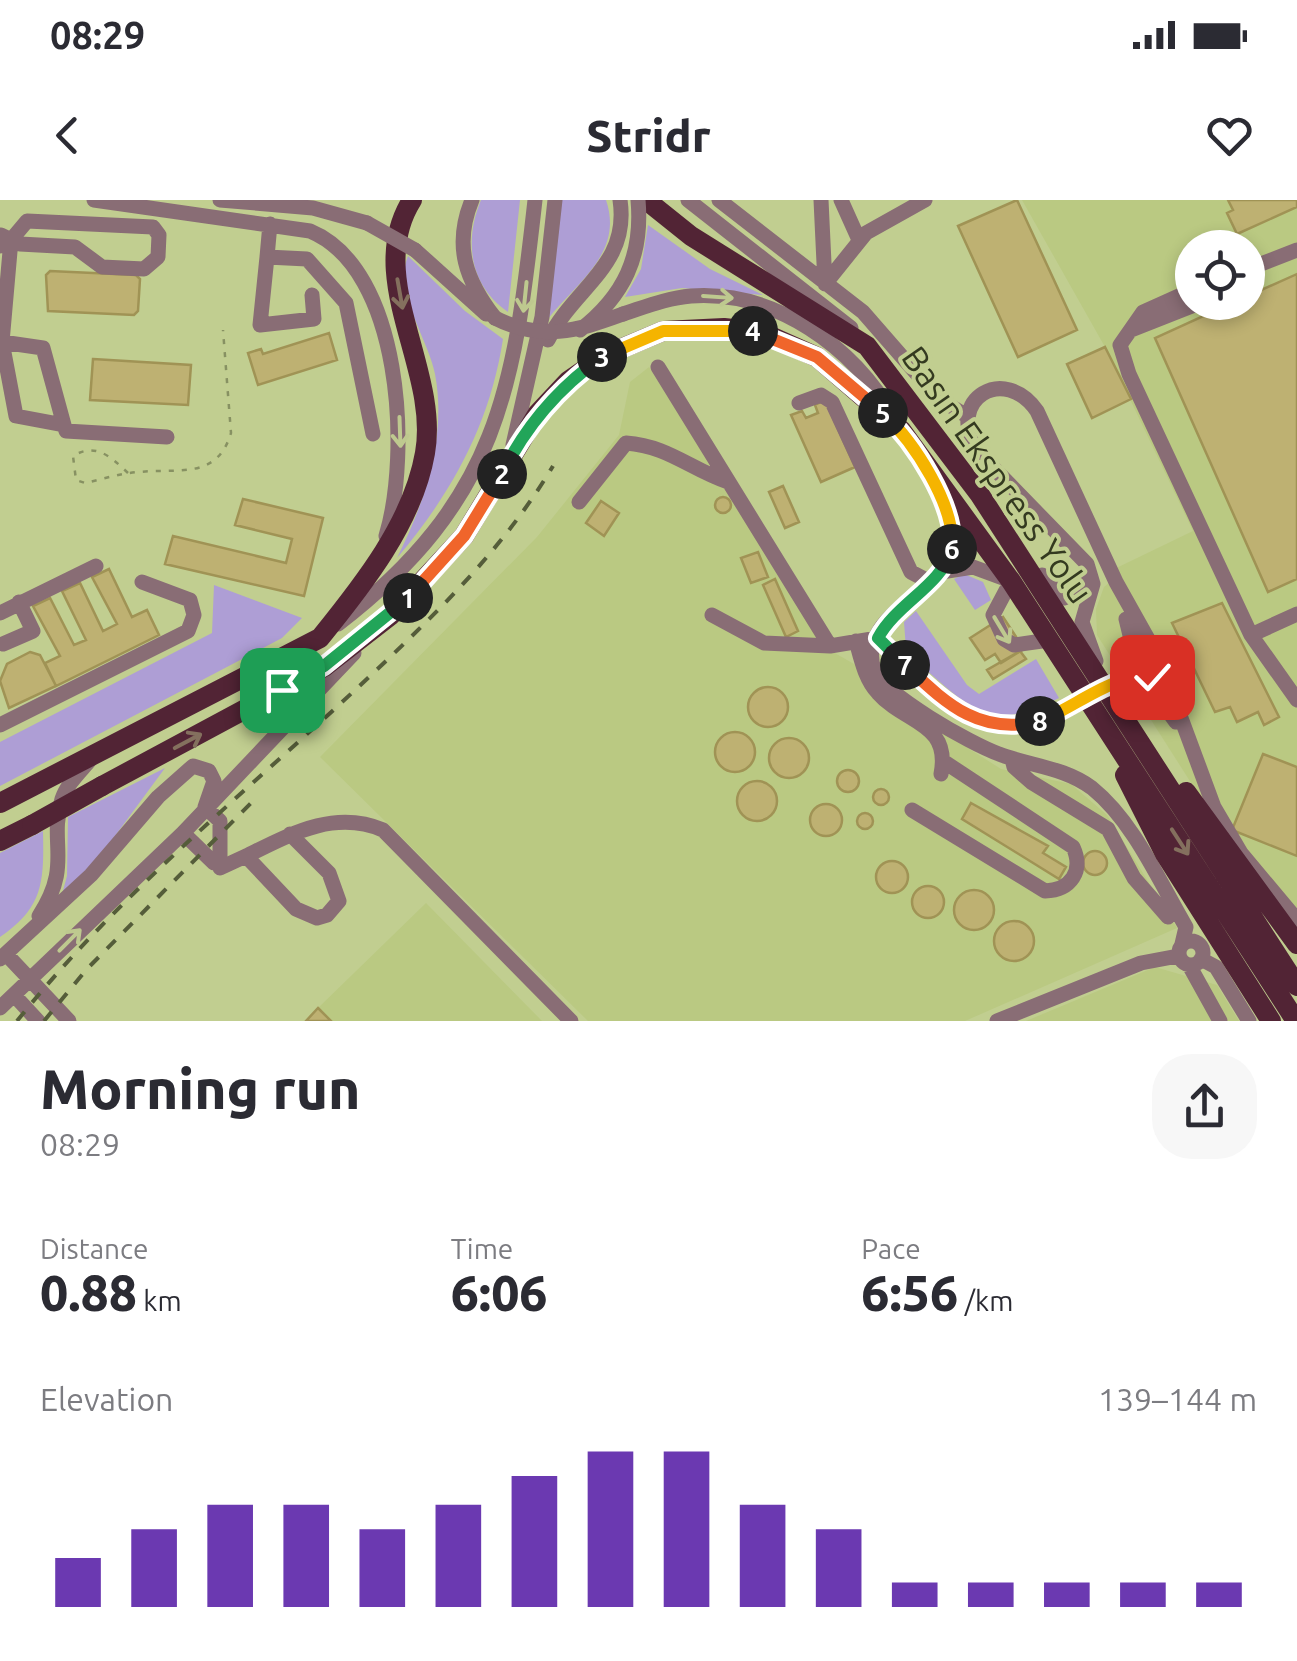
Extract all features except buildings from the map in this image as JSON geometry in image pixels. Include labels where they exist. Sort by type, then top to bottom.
[{"type":"main road","points":[[0,803],[90,760],[320,638],[381,553],[410,500],[425,454],[428,412],[422,372],[400,301],[395,258],[402,220],[412,200]]},
{"type":"main road","points":[[646,200],[691,236],[867,346]]},
{"type":"main road","name":"Basın Ekspress Yolu","points":[[0,841],[324,666],[392,615],[464,536],[487,504],[509,459],[538,414],[568,381],[606,354],[645,337],[682,329],[761,332],[803,351],[859,390],[902,430],[1011,581],[1296,1021]]},
{"type":"main road","name":"Basın Ekspress Yolu","points":[[867,346],[959,467],[1297,986]]},
{"type":"main road","points":[[1108,731],[1152,832],[1271,1021]]},
{"type":"main road","points":[[1148,757],[1180,785],[1297,944]]},
{"type":"street","points":[[94,200],[270,224],[330,239],[362,277],[392,370],[401,428],[397,498],[381,553]]},
{"type":"street","points":[[220,200],[313,208],[367,222],[416,250],[467,301],[495,318],[544,335],[580,330],[623,314],[694,296],[742,299],[785,314],[851,360],[875,387],[902,430]]},
{"type":"street","points":[[320,638],[374,596],[428,539],[462,492],[486,446],[506,395],[518,343],[535,200]]},
{"type":"street","points":[[509,459],[531,375],[555,200]]},
{"type":"street","points":[[531,375],[558,320],[615,251],[624,224],[620,200]]},
{"type":"street","points":[[580,330],[602,313],[624,284],[636,248],[638,200]]},
{"type":"street","name":"Basın Ekspress Yolu","points":[[688,200],[802,286],[867,346]]},
{"type":"street","points":[[720,200],[863,312],[938,398],[965,416]]},
{"type":"street","points":[[821,200],[826,284]]},
{"type":"street","points":[[841,200],[859,240]]},
{"type":"street","points":[[826,284],[859,240],[924,200]]},
{"type":"street","points":[[469,208],[462,253],[465,270],[495,318]]},
{"type":"street","points":[[4,240],[76,246],[102,267],[144,268],[158,257],[159,235],[153,227],[26,221],[4,240],[2,342],[16,416],[64,425]]},
{"type":"street","points":[[270,224],[260,325],[314,319],[312,295]]},
{"type":"street","points":[[1265,262],[1295,251]]},
{"type":"street","points":[[1265,270],[1295,251]]},
{"type":"street","points":[[267,257],[307,259],[346,303],[373,434]]},
{"type":"street","points":[[1175,298],[1144,312],[1120,346],[1129,374],[1251,635],[1297,700]]},
{"type":"street","points":[[1131,330],[1175,313]]},
{"type":"street","points":[[2,342],[43,348],[66,431],[168,437]]},
{"type":"street","points":[[658,367],[830,646]]},
{"type":"street","points":[[1117,707],[1083,634],[1084,610],[1093,584],[1087,564],[977,451],[966,433],[965,416],[976,400],[992,389],[1012,389],[1027,396],[1116,582],[1160,660],[1182,729],[1232,840],[1297,920]]},
{"type":"street","points":[[798,402],[821,395],[832,402],[911,572],[936,577]]},
{"type":"street","points":[[579,502],[626,443],[668,450],[698,472],[728,482]]},
{"type":"street","points":[[928,470],[953,536],[936,577]]},
{"type":"street","points":[[1002,532],[1064,598],[1073,598],[1086,585],[1087,564]]},
{"type":"street","points":[[0,613],[96,566]]},
{"type":"street","points":[[1049,640],[1014,645],[1004,638],[993,615],[1011,581],[973,566],[936,577],[893,614],[878,638],[873,661],[881,680],[972,741],[1012,759],[1069,775],[1092,788],[1124,822],[1186,926],[1188,956],[1220,1021]]},
{"type":"street","points":[[2,720],[184,635],[193,621],[190,600],[142,582]]},
{"type":"street","points":[[1116,582],[1139,670],[1182,729]]},
{"type":"street","points":[[1,643],[33,631],[19,602]]},
{"type":"street","points":[[1251,635],[1297,614]]},
{"type":"street","points":[[6,1021],[0,1011],[14,995],[183,832],[392,615]]},
{"type":"street","points":[[712,616],[764,643],[830,646],[878,638],[968,718],[1014,726],[1062,713],[1139,670],[1146,654],[1160,660]]},
{"type":"street","points":[[856,641],[874,688],[938,737],[943,746],[942,767],[1073,847],[1078,863],[1072,880],[1057,890],[1045,891],[912,810]]},
{"type":"street","points":[[1012,759],[1016,769],[1031,782],[1108,829],[1128,866],[1168,917]]},
{"type":"street","points":[[22,942],[54,893],[60,866],[61,802],[90,760]]},
{"type":"street","points":[[69,1021],[31,978],[3,956],[91,875],[158,797],[193,766],[208,771],[214,781],[205,807]]},
{"type":"street","points":[[205,807],[220,821],[217,866]]},
{"type":"street","points":[[217,866],[290,834],[331,822],[356,822],[383,830],[571,1021]]},
{"type":"street","points":[[183,832],[217,866]]},
{"type":"street","points":[[246,856],[296,909],[318,918],[327,915],[339,901],[335,884],[290,834]]},
{"type":"street","points":[[1128,866],[1144,856]]},
{"type":"street","points":[[997,1021],[1126,968],[1188,956],[1216,967],[1249,1021]]},
{"type":"street","points":[[14,995],[38,1021]]},
{"type":"shaded area","points":[[481,200],[520,200],[508,312],[485,289],[474,261],[473,231]]},
{"type":"shaded area","points":[[561,200],[606,200],[609,236],[594,266],[547,320]]},
{"type":"shaded area","points":[[1022,200],[1297,200],[1297,929],[1207,808],[1097,635],[1096,609],[1104,587],[1110,582],[1106,573],[1193,531],[1105,347]]},
{"type":"shaded area","points":[[648,225],[710,269],[763,295],[682,288],[625,297],[641,269]]},
{"type":"shaded area","points":[[408,256],[465,311],[503,339],[489,400],[466,456],[435,508],[397,558],[431,469],[438,421],[435,374],[405,285]]},
{"type":"shaded area","points":[[649,367],[826,648],[868,672],[886,696],[1001,769],[1071,784],[1107,815],[1177,928],[965,1021],[588,1021],[320,757],[537,537],[619,435],[630,382]]},
{"type":"shaded area","points":[[964,574],[983,582],[991,600],[975,610],[954,579]]},
{"type":"shaded area","points":[[214,585],[302,618],[282,638],[0,786],[0,742],[212,633]]},
{"type":"shaded area","points":[[916,611],[967,685],[979,694],[1036,659],[1059,698],[1010,715],[983,711],[969,704],[906,649],[904,622]]},
{"type":"shaded area","points":[[165,768],[98,859],[61,898],[67,876],[68,817]]},
{"type":"shaded area","points":[[43,831],[38,892],[25,915],[0,937],[0,853]]},
{"type":"shaded area","points":[[426,903],[542,1021],[331,1021],[318,1008]]},
{"type":"shaded area","points":[[1155,967],[1217,985],[1239,1021],[1026,1021]]},
{"type":"railway","points":[[17,1021],[142,885],[445,603],[491,552],[553,466]]},
{"type":"railway","points":[[44,1021],[86,970],[251,803]]},
{"type":"route","points":[[282,690],[324,666],[392,615],[436,570],[487,504],[509,459],[538,414],[568,381],[606,354],[645,337],[663,331],[724,328],[761,332],[817,357],[902,430],[928,470],[953,536],[949,559],[942,572],[893,614],[878,638],[954,710],[982,723],[1014,726],[1062,713],[1123,679],[1140,673],[1152,677]]}]
